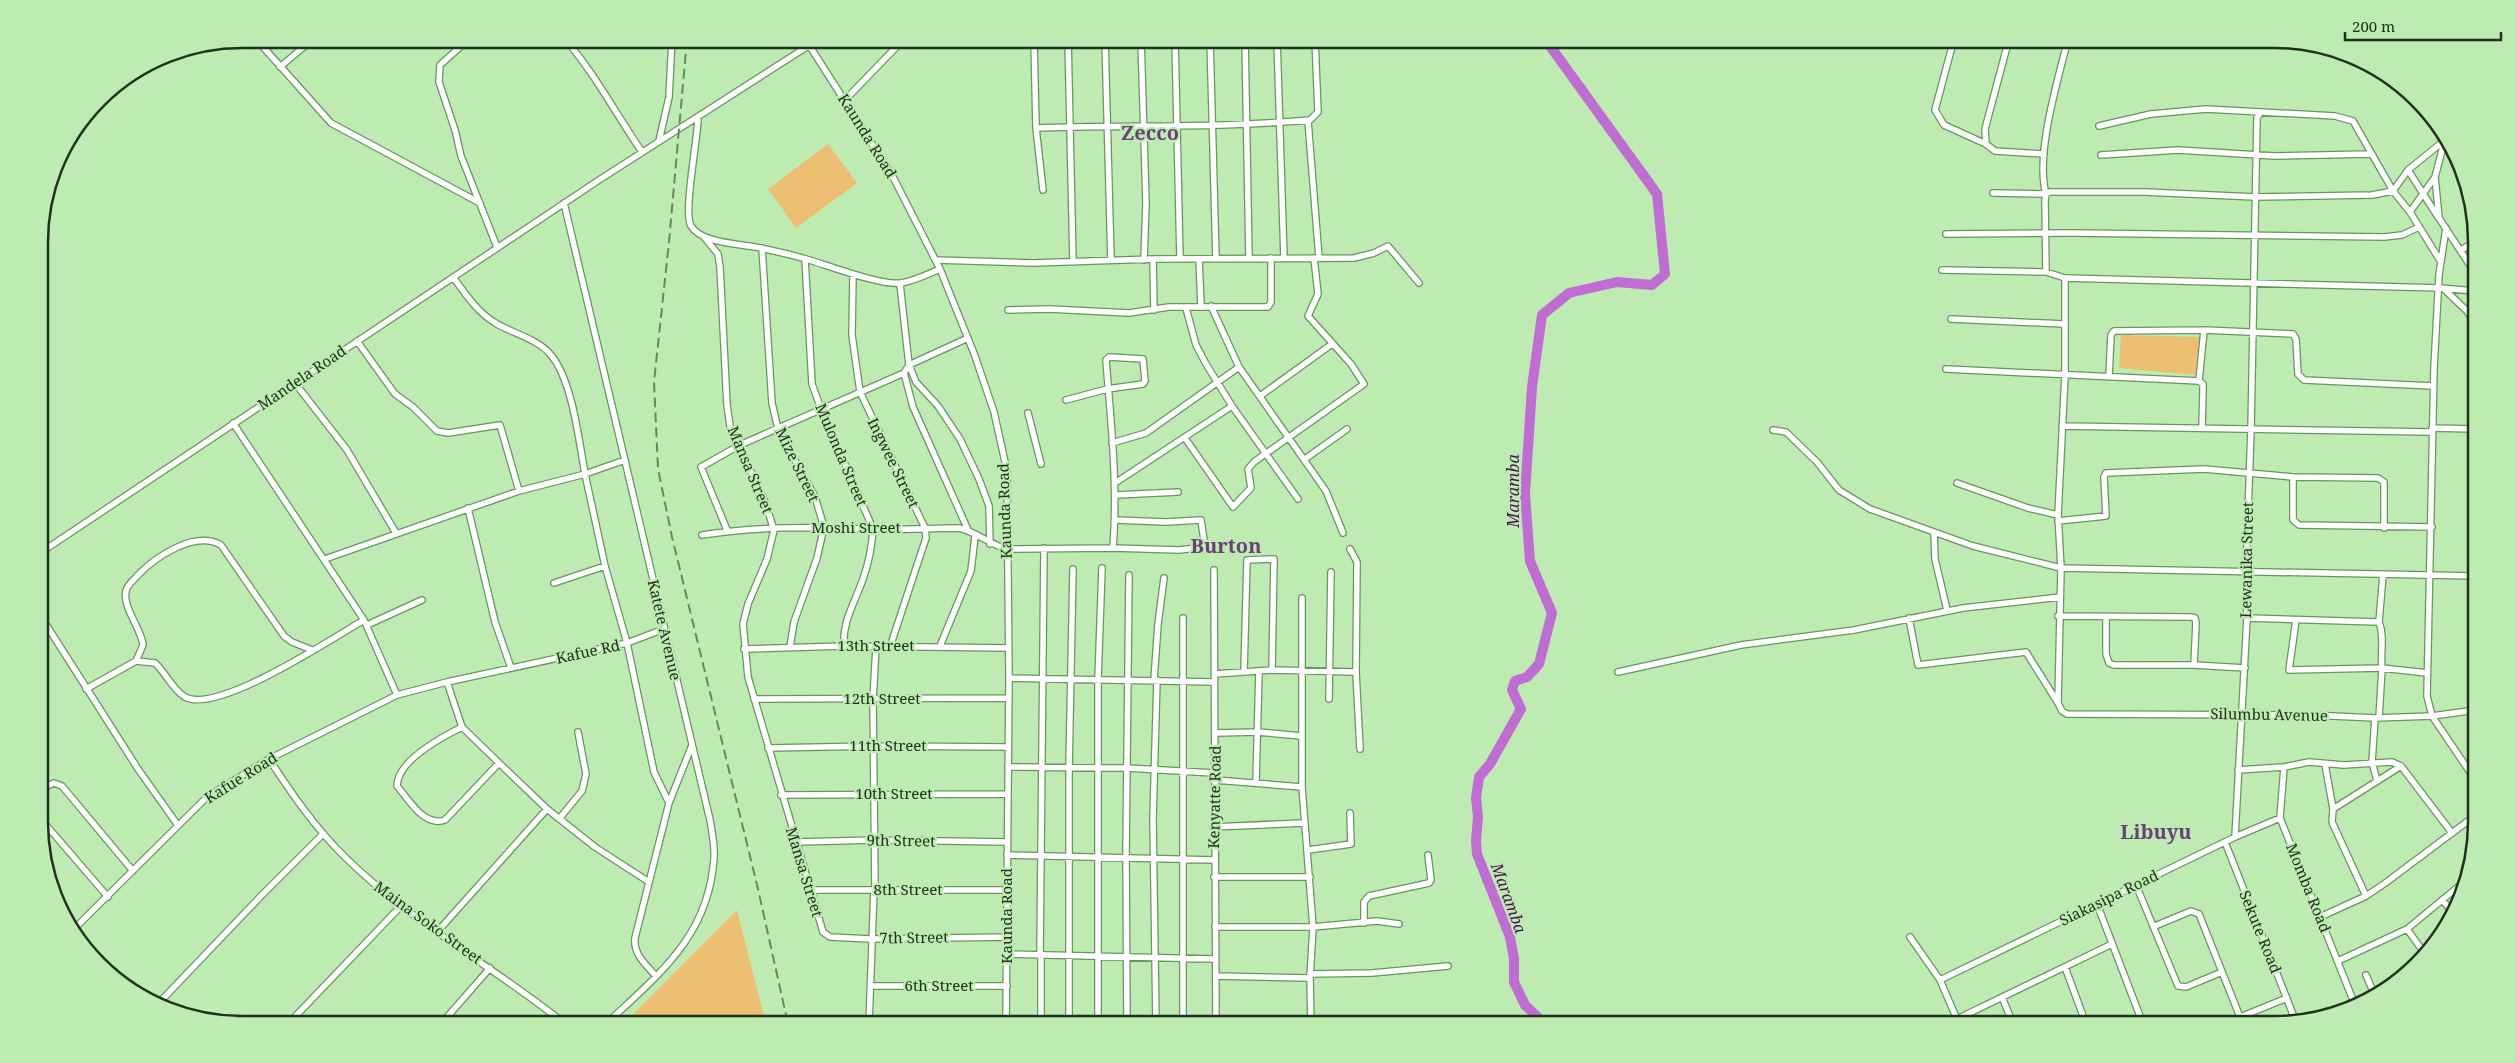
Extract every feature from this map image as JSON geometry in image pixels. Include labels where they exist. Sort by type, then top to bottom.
[{"type":"street","points":[[264,48],[330,123],[480,203]]},
{"type":"street","points":[[280,67],[302,48]]},
{"type":"street","points":[[459,48],[440,66],[439,82],[455,130],[461,156],[497,247]]},
{"type":"street","points":[[573,48],[596,78],[642,152]]},
{"type":"street","points":[[659,141],[668,97],[671,48]]},
{"type":"street","name":"Mandela Road","points":[[48,548],[497,247],[804,48]]},
{"type":"street","name":"Kaunda Road","points":[[811,48],[892,175],[936,260],[968,338],[994,412],[1007,471],[1006,549],[1009,698],[1006,1016]]},
{"type":"street","points":[[845,100],[895,48]]},
{"type":"street","points":[[1034,48],[1036,128],[1043,190]]},
{"type":"street","points":[[1068,48],[1073,262]]},
{"type":"street","points":[[1105,48],[1111,260]]},
{"type":"street","points":[[1142,48],[1146,203],[1144,260]]},
{"type":"street","points":[[1175,48],[1180,259]]},
{"type":"street","points":[[1210,48],[1216,259]]},
{"type":"street","points":[[1245,48],[1249,259]]},
{"type":"street","points":[[1277,48],[1284,258]]},
{"type":"street","points":[[1036,128],[1070,126],[1177,127],[1280,124],[1308,121],[1313,119],[1318,112],[1315,48]]},
{"type":"street","points":[[1952,48],[1935,110],[1944,125],[1986,144],[1995,151],[2044,154]]},
{"type":"street","points":[[1986,144],[1985,129],[2007,48]]},
{"type":"street","points":[[2046,272],[2046,194],[2042,180],[2044,154],[2046,136],[2066,48]]},
{"type":"street","points":[[2100,126],[2151,114],[2206,109],[2334,116],[2353,121],[2370,154],[2393,191],[2410,212],[2441,262]]},
{"type":"street","name":"Lewanika Street","points":[[2234,837],[2247,618],[2246,570],[2251,429],[2257,118],[2260,113]]},
{"type":"street","name":"Mansa Street","points":[[698,117],[688,211],[690,224],[695,233],[704,237],[713,245],[718,254],[728,418],[765,502],[774,530],[767,559],[748,604],[743,624],[748,677],[781,795],[823,932]]},
{"type":"street","points":[[1185,438],[1233,507],[1251,488],[1248,471],[1250,466],[1266,452],[1364,384],[1351,364],[1308,316],[1318,294],[1308,121]]},
{"type":"street","points":[[1993,193],[2046,194],[2129,191],[2255,197],[2372,195],[2393,191],[2408,170],[2441,142]]},
{"type":"street","points":[[2439,218],[2435,177],[2443,146]]},
{"type":"street","points":[[2101,155],[2178,150],[2257,155],[2370,154]]},
{"type":"street","points":[[2408,170],[2468,261]]},
{"type":"street","points":[[2410,212],[2435,177]]},
{"type":"street","name":"Katete Avenue","points":[[564,203],[710,820],[714,856],[710,892],[694,932],[678,954],[614,1016]]},
{"type":"street","points":[[1946,234],[2394,237],[2419,227]]},
{"type":"street","points":[[2446,228],[2441,262],[2442,289],[2433,386],[2432,527],[2428,576],[2427,696],[2432,716],[2468,769]]},
{"type":"street","points":[[704,237],[805,258],[853,274],[900,284],[940,269]]},
{"type":"street","points":[[936,260],[1033,264],[1153,259],[1317,258],[1365,256],[1388,246],[1419,282]]},
{"type":"street","points":[[2461,250],[2468,246]]},
{"type":"street","name":"Mize Street","points":[[762,248],[769,359],[778,429],[815,497],[824,527],[817,558],[794,622],[790,647]]},
{"type":"street","name":"Mulonda Street","points":[[805,258],[812,384],[820,409],[873,529]]},
{"type":"street","points":[[1008,310],[1049,309],[1129,314],[1169,307],[1270,306],[1271,258]]},
{"type":"street","points":[[1153,259],[1154,310]]},
{"type":"street","points":[[1199,259],[1201,306]]},
{"type":"street","points":[[1942,270],[2046,272],[2066,278],[2254,282],[2468,291]]},
{"type":"street","name":"Ingwee Street","points":[[853,274],[852,335],[860,392],[925,528],[926,538],[924,551],[890,647]]},
{"type":"street","points":[[453,277],[483,314],[498,324],[530,339],[550,353],[570,398],[605,566],[627,643],[654,772],[669,802]]},
{"type":"street","points":[[2058,703],[2058,616],[2061,568],[2058,518],[2065,375],[2064,324],[2066,278]]},
{"type":"street","points":[[900,284],[909,365],[916,382],[938,406],[960,439],[979,479],[989,506],[990,544]]},
{"type":"street","points":[[2442,289],[2468,311]]},
{"type":"street","points":[[1211,306],[1239,367],[1326,491],[1343,533]]},
{"type":"street","points":[[1186,308],[1196,345],[1217,382],[1298,498]]},
{"type":"street","points":[[1951,318],[2064,324]]},
{"type":"street","points":[[2109,376],[2110,343],[2111,335],[2114,331],[2204,330],[2295,336],[2298,374],[2304,380],[2433,386]]},
{"type":"street","points":[[2199,381],[2204,330]]},
{"type":"street","points":[[728,530],[701,467],[740,445],[904,373],[909,365],[968,338]]},
{"type":"street","points":[[357,341],[395,394],[418,411],[437,431],[448,433],[500,425],[519,491]]},
{"type":"street","points":[[1260,396],[1332,344]]},
{"type":"street","points":[[1066,400],[1107,389],[1143,384],[1145,381],[1143,358],[1107,357],[1107,389],[1116,495],[1113,548]]},
{"type":"street","points":[[1112,443],[1146,433],[1239,367]]},
{"type":"street","points":[[1946,369],[2199,381],[2203,384],[2202,428]]},
{"type":"street","points":[[904,373],[913,407],[968,530],[975,536],[990,544],[1006,549],[1113,548],[1179,550],[1205,547],[1201,520],[1166,522],[1115,520]]},
{"type":"street","points":[[295,382],[347,450],[396,533]]},
{"type":"street","points":[[1115,483],[1232,406]]},
{"type":"street","points":[[1028,413],[1041,464]]},
{"type":"street","points":[[233,423],[365,622],[397,696]]},
{"type":"street","points":[[2062,426],[2251,429],[2468,429]]},
{"type":"street","points":[[1305,459],[1347,430]]},
{"type":"street","points":[[1773,430],[1786,432],[1797,441],[1839,490],[1850,498],[1886,516],[1913,523],[1973,546],[2061,568],[2246,570],[2468,576]]},
{"type":"street","points":[[325,559],[519,491],[585,474],[625,460]]},
{"type":"street","points":[[1957,483],[2058,518],[2106,516],[2104,477],[2106,473],[2204,470],[2382,480],[2385,486],[2384,528]]},
{"type":"street","points":[[2293,476],[2295,524],[2384,528],[2432,527]]},
{"type":"street","points":[[1116,495],[1178,492]]},
{"type":"street","points":[[468,508],[496,622],[510,668]]},
{"type":"street","name":"Moshi Street","points":[[702,535],[752,528],[774,530],[824,527],[968,530]]},
{"type":"street","points":[[844,646],[846,622],[863,578],[872,547],[873,529]]},
{"type":"street","points":[[1934,532],[1936,559],[1947,610]]},
{"type":"street","points":[[940,646],[971,571],[975,536]]},
{"type":"street","points":[[136,661],[142,640],[127,602],[125,593],[128,586],[156,559],[174,548],[207,541],[222,545],[284,636],[292,642],[312,650]]},
{"type":"street","points":[[1041,1016],[1041,767],[1044,548]]},
{"type":"street","points":[[1350,549],[1357,562],[1356,672],[1360,749]]},
{"type":"street","points":[[1244,672],[1246,560],[1256,558],[1274,559],[1272,670]]},
{"type":"street","points":[[554,583],[605,566]]},
{"type":"street","points":[[1098,1016],[1098,679],[1102,568]]},
{"type":"street","points":[[1069,1016],[1069,768],[1073,569]]},
{"type":"street","name":"Kenyatte Road","points":[[1214,570],[1215,780],[1213,827],[1216,1016]]},
{"type":"street","points":[[1329,699],[1331,572]]},
{"type":"street","points":[[1127,1016],[1126,858],[1129,575]]},
{"type":"street","points":[[2377,781],[2372,762],[2382,668],[2382,629],[2379,622],[2383,575]]},
{"type":"street","points":[[1156,1016],[1154,770],[1158,624],[1164,578]]},
{"type":"street","points":[[1618,672],[1741,644],[1854,630],[1947,610],[2060,596]]},
{"type":"street","points":[[1302,598],[1302,787],[1303,823],[1308,850],[1313,927],[1310,976],[1312,1016]]},
{"type":"street","points":[[86,689],[136,661],[154,663],[173,686],[186,697],[197,700],[219,697],[245,687],[365,622],[422,600]]},
{"type":"street","points":[[2058,616],[2195,618],[2194,665]]},
{"type":"street","points":[[2106,617],[2106,654],[2109,663],[2245,668]]},
{"type":"street","points":[[1183,618],[1183,1016]]},
{"type":"street","points":[[1909,618],[1918,665],[2026,652],[2058,703]]},
{"type":"street","points":[[2247,618],[2379,622]]},
{"type":"street","points":[[2296,620],[2289,670],[2382,668],[2427,672]]},
{"type":"street","points":[[48,628],[151,788],[177,824]]},
{"type":"street","name":"Kafue Rd","points":[[447,682],[627,643],[664,629]]},
{"type":"street","name":"13th Street","points":[[744,649],[844,646],[1008,648]]},
{"type":"street","points":[[869,1016],[870,938],[876,840],[873,699],[876,647]]},
{"type":"street","points":[[1215,674],[1272,670],[1356,672]]},
{"type":"street","points":[[1256,782],[1259,671]]},
{"type":"street","points":[[1009,678],[1214,682]]},
{"type":"street","points":[[447,682],[462,727],[559,819],[595,847],[649,882]]},
{"type":"street","name":"Kafue Road","points":[[78,926],[108,897],[177,824],[217,789],[269,759],[397,696],[447,682]]},
{"type":"street","name":"12th Street","points":[[754,699],[1009,698]]},
{"type":"street","name":"Silumbu Avenue","points":[[2058,703],[2062,711],[2067,714],[2242,714],[2377,718],[2432,716],[2468,711]]},
{"type":"street","points":[[462,727],[431,743],[399,775],[397,786],[423,816],[430,821],[445,820],[499,763]]},
{"type":"street","points":[[559,819],[582,791],[586,774],[578,732]]},
{"type":"street","points":[[1215,733],[1258,732],[1301,736]]},
{"type":"street","points":[[656,976],[634,947],[669,802],[692,745]]},
{"type":"street","name":"11th Street","points":[[768,748],[875,746],[1008,747]]},
{"type":"street","name":"Maina Soko Street","points":[[269,759],[294,799],[323,834],[357,869],[401,906],[490,968],[554,1016]]},
{"type":"street","points":[[2238,770],[2284,767],[2308,762],[2325,764],[2392,762],[2401,766],[2452,833]]},
{"type":"street","points":[[2325,764],[2333,809],[2332,822],[2366,896]]},
{"type":"street","points":[[2333,809],[2401,766]]},
{"type":"street","points":[[1008,767],[1127,768],[1214,773]]},
{"type":"street","name":"Momba Road","points":[[2284,767],[2280,818],[2352,999]]},
{"type":"street","points":[[1215,780],[1302,787]]},
{"type":"street","points":[[48,786],[54,783],[66,790],[133,871]]},
{"type":"street","name":"10th Street","points":[[781,795],[1007,794]]},
{"type":"street","points":[[438,931],[547,809]]},
{"type":"street","points":[[1308,850],[1351,844],[1350,813]]},
{"type":"street","name":"Siakasipa Road","points":[[1940,980],[2234,837],[2280,818]]},
{"type":"street","points":[[2320,917],[2366,896],[2468,821]]},
{"type":"street","points":[[1213,827],[1303,823]]},
{"type":"street","points":[[48,827],[108,897]]},
{"type":"street","points":[[163,999],[323,834]]},
{"type":"street","name":"9th Street","points":[[795,842],[876,840],[1007,842]]},
{"type":"street","name":"Sekute Road","points":[[2225,842],[2293,1014]]},
{"type":"street","points":[[1007,855],[1214,860]]},
{"type":"street","points":[[1364,923],[1364,902],[1369,896],[1429,884],[1431,880],[1428,855]]},
{"type":"street","points":[[1214,877],[1310,877]]},
{"type":"street","points":[[2136,884],[2155,926],[2178,986],[2186,987],[2222,972]]},
{"type":"street","points":[[2338,961],[2406,929],[2455,889]]},
{"type":"street","name":"8th Street","points":[[810,890],[1007,890]]},
{"type":"street","points":[[2442,900],[2448,907]]},
{"type":"street","points":[[2097,904],[2140,1016]]},
{"type":"street","points":[[296,1016],[401,906]]},
{"type":"street","points":[[2155,926],[2196,911],[2240,1016]]},
{"type":"street","points":[[1215,927],[1313,927],[1383,921],[1399,924]]},
{"type":"street","points":[[2406,929],[2421,948]]},
{"type":"street","name":"7th Street","points":[[823,932],[830,937],[1008,937]]},
{"type":"street","points":[[1910,937],[1940,980],[1955,1016]]},
{"type":"street","points":[[1968,1016],[2002,996],[2112,944]]},
{"type":"street","points":[[1007,954],[1214,959]]},
{"type":"street","points":[[1216,976],[1310,976],[1448,966]]},
{"type":"street","points":[[2065,967],[2083,1016]]},
{"type":"street","points":[[447,1016],[490,968]]},
{"type":"street","points":[[2366,975],[2372,989]]},
{"type":"street","name":"6th Street","points":[[871,986],[1007,986]]},
{"type":"street","points":[[2002,996],[2010,1016]]},
{"type":"street","points":[[2242,1016],[2287,998]]},
{"type":"shaded area","points":[[828,144],[857,183],[796,228],[768,189]]},
{"type":"shaded area","points":[[2121,335],[2200,337],[2195,375],[2119,368]]},
{"type":"shaded area","points":[[737,910],[764,1016],[631,1016]]},
{"type":"waterway","name":"Maramba","points":[[1537,1016],[1525,1005],[1514,982],[1514,959],[1510,937],[1477,854],[1478,817],[1476,798],[1479,777],[1490,764],[1521,709],[1512,690],[1515,681],[1527,677],[1539,664],[1552,613],[1530,561],[1525,494],[1532,387],[1542,315],[1569,293],[1617,282],[1652,285],[1665,274],[1657,194],[1552,48]]},
{"type":"railway","points":[[686,48],[654,382],[658,469],[672,537],[758,889],[786,1016]]},
{"type":"district","name":"Zecco","points":[[1150,133]]},
{"type":"district","name":"Burton","points":[[1226,546]]},
{"type":"district","name":"Libuyu","points":[[2156,832]]}]
